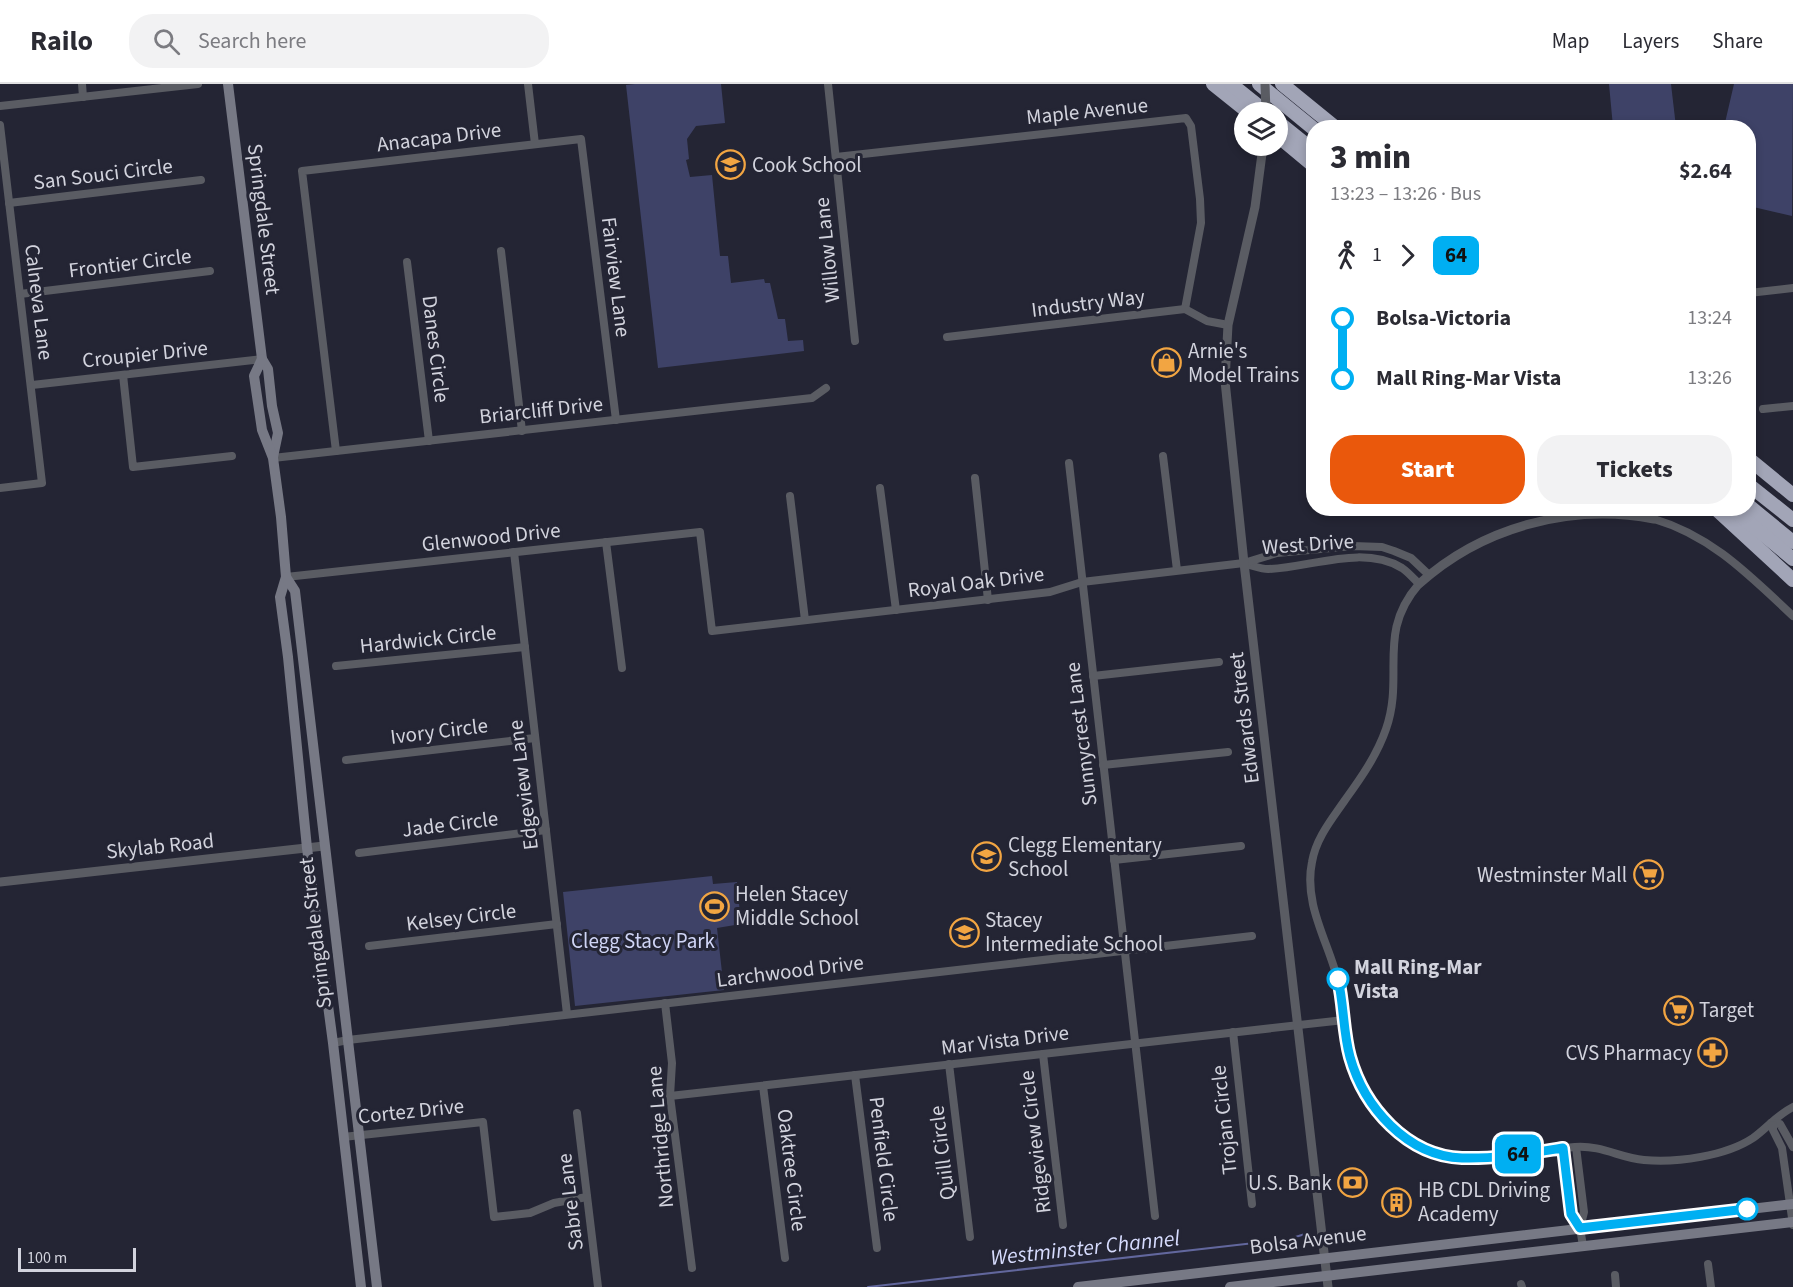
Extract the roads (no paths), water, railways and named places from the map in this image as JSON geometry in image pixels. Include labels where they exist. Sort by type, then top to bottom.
[{"type":"highway","points":[[1213,84],[1236,102]]},
{"type":"highway","points":[[1231,84],[1254,102]]},
{"type":"highway","points":[[1259,84],[1306,122]]},
{"type":"highway","points":[[1282,84],[1326,120]]},
{"type":"highway","points":[[1288,130],[1306,145]]},
{"type":"highway","points":[[1288,144],[1306,159]]},
{"type":"highway","points":[[1756,465],[1793,495]]},
{"type":"highway","points":[[1756,491],[1793,520]]},
{"type":"highway","points":[[1756,512],[1793,542]]},
{"type":"highway","points":[[1724,516],[1793,580]]},
{"type":"highway","points":[[1741,516],[1793,559]]},
{"type":"highway","points":[[1747,516],[1778,547]]},
{"type":"main road","name":"Springdale Street","points":[[228,84],[262,359],[255,376],[262,430],[273,458],[281,517],[286,577],[280,597],[307,848],[333,1043],[361,1287]]},
{"type":"main road","name":"Springdale Street","points":[[286,577],[295,591],[377,1287]]},
{"type":"main road","points":[[283,616],[292,625],[298,624]]},
{"type":"main road","name":"Bolsa Avenue","points":[[1078,1287],[1791,1204]]},
{"type":"main road","name":"Bolsa Avenue","points":[[1230,1287],[1328,1281],[1582,1246],[1793,1223]]},
{"type":"street","points":[[82,84],[83,97]]},
{"type":"street","points":[[0,106],[198,84]]},
{"type":"street","points":[[528,84],[535,144]]},
{"type":"street","name":"Willow Lane","points":[[828,84],[855,341]]},
{"type":"street","points":[[1265,84],[1266,102]]},
{"type":"street","name":"Maple Avenue","points":[[836,157],[1186,118],[1191,126],[1201,223],[1185,309]]},
{"type":"street","name":"Calneva Lane","points":[[0,125],[42,483],[0,488]]},
{"type":"street","name":"Anacapa Drive","points":[[336,451],[302,171],[581,139]]},
{"type":"street","name":"Fairview Lane","points":[[581,139],[616,420]]},
{"type":"street","name":"Edwards Street","points":[[1262,156],[1261,173],[1228,325],[1225,381],[1244,563],[1328,1281]]},
{"type":"street","name":"San Souci Circle","points":[[9,203],[201,180]]},
{"type":"street","points":[[501,251],[522,430]]},
{"type":"street","name":"Danes Circle","points":[[407,262],[429,441]]},
{"type":"street","name":"Frontier Circle","points":[[20,294],[210,271]]},
{"type":"street","points":[[1756,292],[1793,288]]},
{"type":"street","points":[[1185,309],[1207,321],[1228,325]]},
{"type":"street","name":"Industry Way","points":[[948,337],[1185,309]]},
{"type":"street","name":"Croupier Drive","points":[[32,385],[262,359]]},
{"type":"street","points":[[123,375],[134,467],[232,456]]},
{"type":"street","name":"Briarcliff Drive","points":[[273,458],[812,398],[826,388]]},
{"type":"street","points":[[1763,409],[1793,406]]},
{"type":"street","points":[[1163,456],[1177,570]]},
{"type":"street","name":"Sunnycrest Lane","points":[[1069,464],[1155,1215]]},
{"type":"street","points":[[975,478],[988,600]]},
{"type":"street","points":[[880,488],[896,610]]},
{"type":"street","points":[[790,496],[805,620]]},
{"type":"street","points":[[1580,516],[1533,523],[1476,545],[1429,575],[1419,584],[1403,606],[1395,626],[1391,713],[1386,730],[1368,766],[1324,830],[1311,862],[1312,903],[1338,979],[1349,1054],[1367,1099],[1383,1119],[1414,1143],[1433,1152],[1462,1158],[1592,1146],[1642,1160],[1716,1154],[1753,1138],[1772,1124],[1781,1113],[1793,1107]]},
{"type":"street","points":[[1634,516],[1674,525],[1695,535],[1720,551],[1793,616]]},
{"type":"street","name":"Glenwood Drive","points":[[286,577],[700,532],[712,631]]},
{"type":"street","points":[[606,542],[622,668]]},
{"type":"street","name":"West Drive","points":[[1244,563],[1278,553],[1368,546],[1394,551],[1411,558],[1429,575]]},
{"type":"street","name":"Edgeview Lane","points":[[514,552],[567,1014]]},
{"type":"street","name":"West Drive","points":[[1244,563],[1266,569],[1371,558],[1402,568],[1419,584]]},
{"type":"street","name":"Royal Oak Drive","points":[[712,631],[988,600],[1050,592],[1082,582],[1244,563]]},
{"type":"street","name":"Hardwick Circle","points":[[336,666],[525,648]]},
{"type":"street","points":[[1093,676],[1219,662]]},
{"type":"street","name":"Ivory Circle","points":[[346,760],[535,738]]},
{"type":"street","points":[[1103,765],[1228,752]]},
{"type":"street","name":"Jade Circle","points":[[359,853],[546,831]]},
{"type":"street","name":"Skylab Road","points":[[0,882],[324,846]]},
{"type":"street","points":[[1114,860],[1241,846]]},
{"type":"street","name":"Kelsey Circle","points":[[369,946],[557,924]]},
{"type":"street","name":"Larchwood Drive","points":[[333,1043],[1252,936]]},
{"type":"street","name":"Northridge Lane","points":[[665,1003],[672,1063],[670,1096],[692,1268]]},
{"type":"street","name":"Mar Vista Drive","points":[[670,1096],[1344,1020]]},
{"type":"street","name":"Trojan Circle","points":[[1233,1032],[1252,1204]]},
{"type":"street","name":"Ridgeview Circle","points":[[1042,1054],[1063,1225]]},
{"type":"street","name":"Quill Circle","points":[[950,1065],[970,1237]]},
{"type":"street","name":"Penfield Circle","points":[[855,1075],[877,1248]]},
{"type":"street","name":"Oaktree Circle","points":[[763,1086],[785,1258]]},
{"type":"street","name":"Sabre Lane","points":[[578,1113],[598,1287]]},
{"type":"street","name":"Cortez Drive","points":[[343,1137],[483,1122],[494,1217],[530,1213],[560,1201],[587,1197]]},
{"type":"street","points":[[1772,1124],[1780,1124],[1793,1147]]},
{"type":"street","points":[[1772,1124],[1782,1148],[1793,1223]]},
{"type":"street","points":[[1576,1147],[1584,1212],[1580,1228],[1582,1246]]},
{"type":"street","points":[[1563,1148],[1571,1214],[1580,1228]]},
{"type":"street","points":[[1708,1264],[1711,1287]]},
{"type":"street","points":[[1615,1275],[1616,1287]]},
{"type":"waterway","name":"Westminster Channel","points":[[868,1287],[1289,1239],[1305,1234]]},
{"type":"place","name":"Cook School","points":[[731,165]]},
{"type":"place","name":"Arnie's Model Trains","points":[[1167,363]]},
{"type":"place","name":"Clegg Elementary School","points":[[987,857]]},
{"type":"place","name":"Westminster Mall","points":[[1648,875]]},
{"type":"place","name":"Helen Stacey Middle School","points":[[714,906]]},
{"type":"place","name":"Stacey Intermediate School","points":[[964,932]]},
{"type":"place","name":"Mall Ring-Mar Vista","points":[[1338,979]]},
{"type":"place","name":"Target","points":[[1678,1010]]},
{"type":"place","name":"CVS Pharmacy","points":[[1713,1053]]},
{"type":"place","name":"U.S. Bank","points":[[1353,1183]]},
{"type":"place","name":"HB CDL Driving Academy","points":[[1397,1202]]},
{"type":"park label","name":"Clegg Stacy Park","points":[[643,941]]}]
